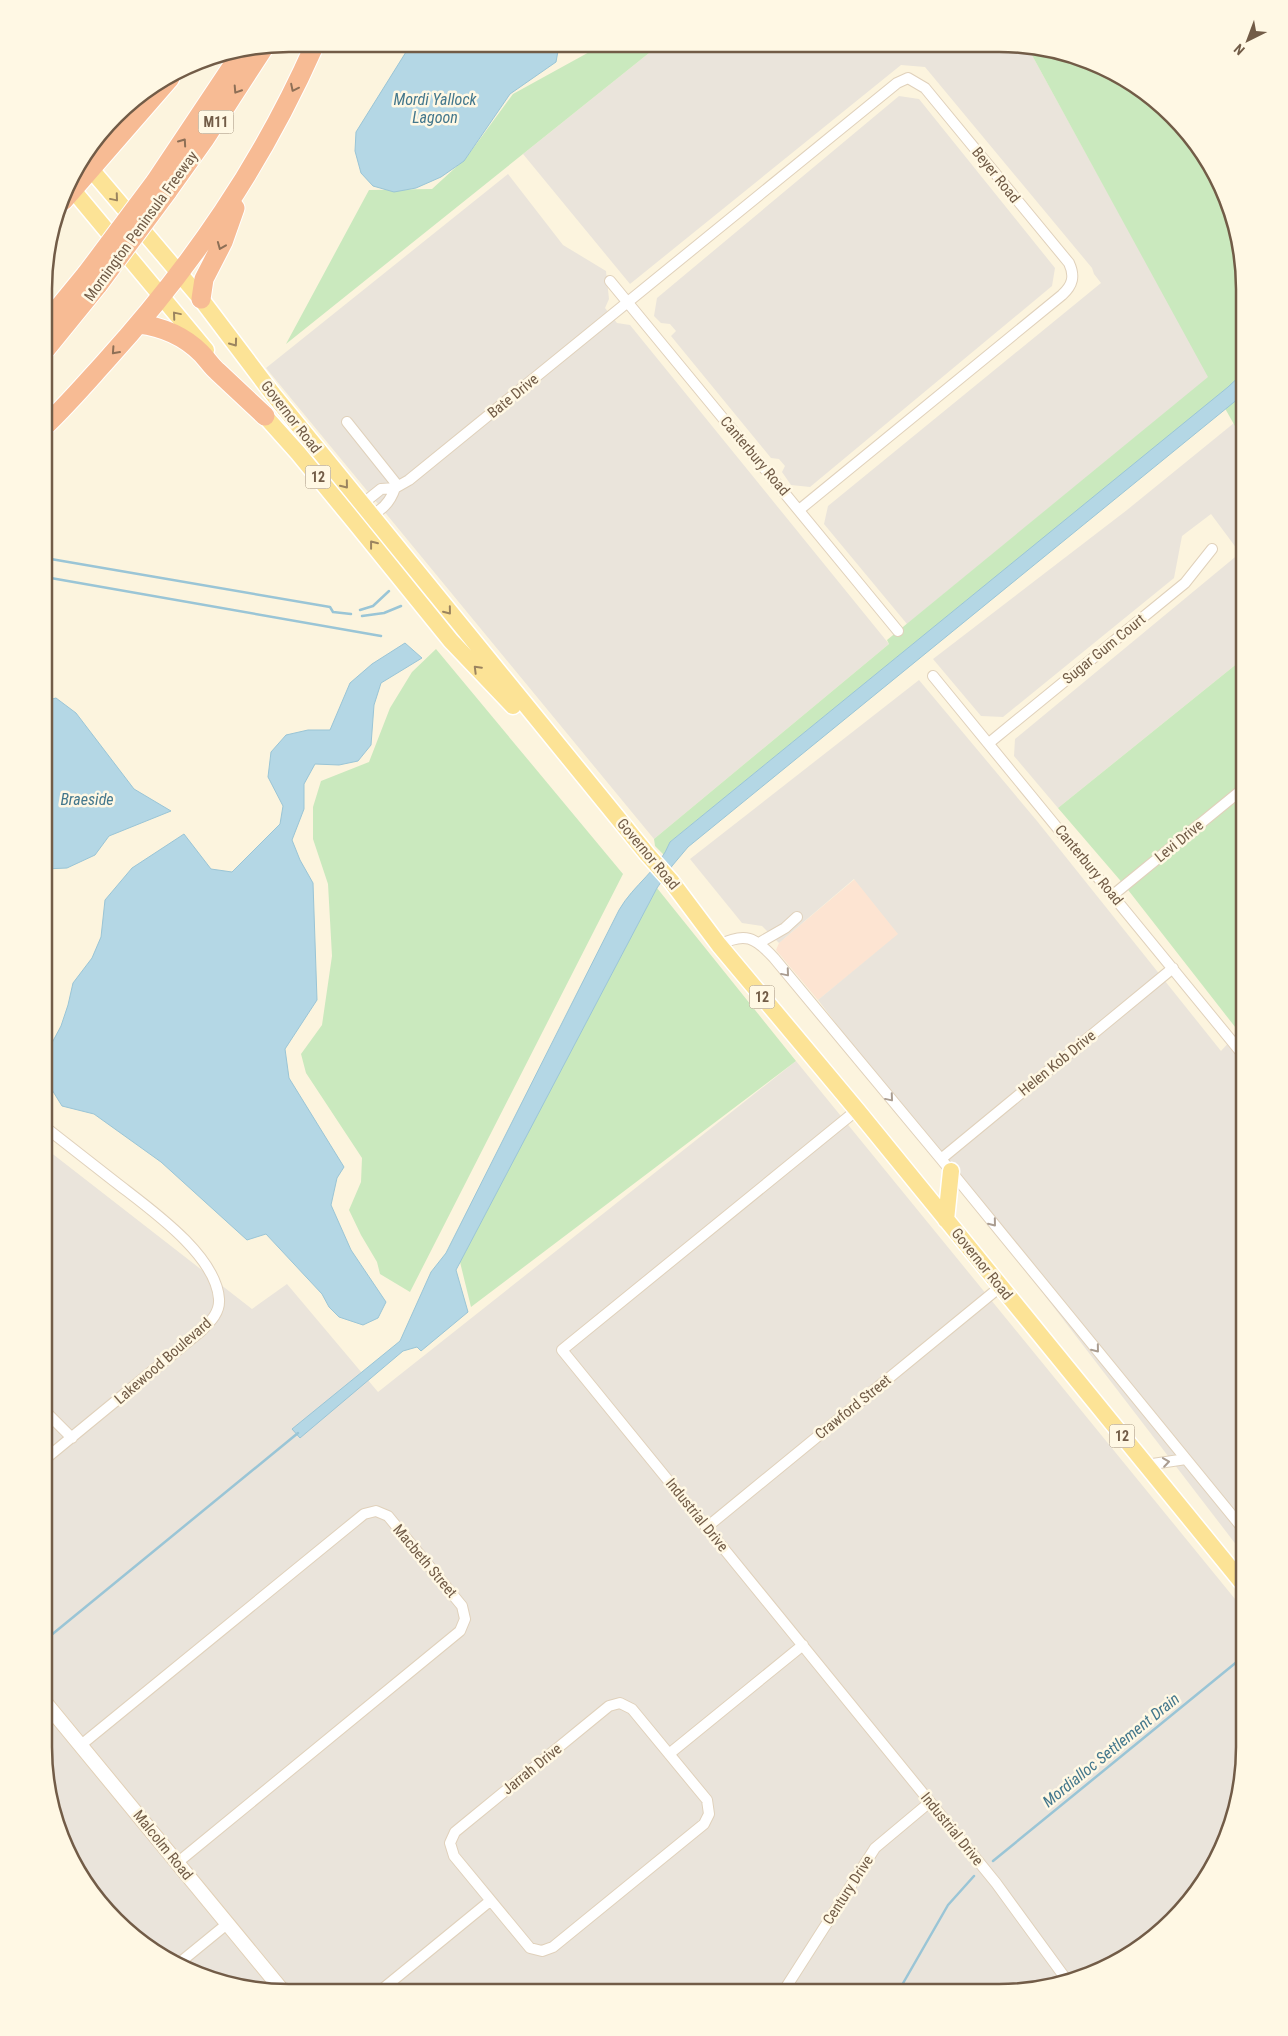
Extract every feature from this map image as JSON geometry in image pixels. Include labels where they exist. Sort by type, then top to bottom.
[{"type":"highway","points":[[52,418],[139,324],[204,242],[243,183],[284,108],[311,52]]},
{"type":"highway","name":"Mornington Peninsula Freeway","points":[[52,340],[92,279],[161,187],[204,140],[259,55]]},
{"type":"highway","name":"Mornington Peninsula Freeway","points":[[161,187],[238,58]]},
{"type":"highway","points":[[90,162],[108,140],[152,96]]},
{"type":"highway","points":[[201,299],[204,279],[223,242],[243,183]]},
{"type":"highway","name":"Mornington Peninsula Freeway","points":[[52,317],[92,279]]},
{"type":"highway","points":[[139,324],[167,330],[186,342],[201,353],[215,369],[265,416]]},
{"type":"main road","name":"Governor Road","points":[[87,165],[180,273],[272,393],[366,510],[671,881],[719,945],[857,1110],[1236,1575]]},
{"type":"main road","name":"Governor Road","points":[[72,196],[265,416],[353,520],[451,641],[574,765]]},
{"type":"main road","points":[[946,1165],[946,1220]]},
{"type":"street","name":"Beyer Road","points":[[628,303],[897,83],[908,78],[915,81],[925,88],[944,111],[1069,263],[1072,271],[1072,282],[1068,290],[799,510]]},
{"type":"street","name":"Canterbury Road","points":[[610,281],[898,632]]},
{"type":"street","name":"Bate Drive","points":[[353,520],[366,510],[381,489],[396,487],[410,480],[628,303]]},
{"type":"street","points":[[347,422],[384,467],[396,487]]},
{"type":"street","name":"Bate Drive","points":[[366,510],[391,501],[396,487]]},
{"type":"street","name":"Sugar Gum Court","points":[[989,743],[1185,583],[1212,549]]},
{"type":"street","name":"Canterbury Road","points":[[933,676],[1236,1046]]},
{"type":"street","name":"Levi Drive","points":[[1113,895],[1236,795]]},
{"type":"street","points":[[759,943],[785,928],[797,917]]},
{"type":"street","points":[[769,952],[785,928]]},
{"type":"street","points":[[719,945],[732,938],[742,937],[752,939],[769,952],[1236,1520]]},
{"type":"street","name":"Helen Kob Drive","points":[[946,1165],[1173,968]]},
{"type":"street","name":"Industrial Drive","points":[[857,1110],[562,1350],[996,1883],[1063,1974]]},
{"type":"street","name":"Lakewood Boulevard","points":[[52,1132],[169,1224],[202,1262],[214,1282],[219,1300],[214,1317],[201,1331],[52,1454]]},
{"type":"street","name":"Crawford Street","points":[[707,1527],[1000,1287]]},
{"type":"street","points":[[52,1418],[72,1438]]},
{"type":"street","points":[[1146,1465],[1186,1459]]},
{"type":"street","name":"Macbeth Street","points":[[81,1745],[364,1514],[376,1511],[388,1516],[456,1598],[462,1606],[465,1619],[460,1631],[178,1863]]},
{"type":"street","points":[[669,1754],[803,1645]]},
{"type":"street","name":"Jarrah Drive","points":[[620,1703],[632,1709],[707,1800],[709,1814],[704,1824],[553,1948],[542,1951],[530,1948],[490,1901],[454,1856],[450,1843],[456,1832],[608,1706],[620,1703]]},
{"type":"street","name":"Malcolm Road","points":[[52,1711],[276,1983]]},
{"type":"street","name":"Century Drive","points":[[788,1984],[875,1848],[930,1802]]},
{"type":"street","points":[[387,1984],[490,1901]]},
{"type":"street","points":[[184,1959],[227,1924]]},
{"type":"shaded area","points":[[650,52],[999,52],[1032,55],[1209,377],[907,624],[824,524],[828,506],[1101,283],[1092,268],[925,67],[901,65],[630,284],[523,154]]},
{"type":"shaded area","points":[[899,96],[919,99],[1055,268],[1052,286],[810,487],[791,485],[782,472],[785,466],[779,459],[771,458],[671,336],[676,331],[670,324],[661,323],[654,316],[657,298]]},
{"type":"shaded area","points":[[508,174],[563,245],[606,271],[609,299],[605,308],[617,323],[630,325],[889,644],[654,839],[266,368]]},
{"type":"shaded area","points":[[1234,423],[1236,427],[1236,548],[1211,514],[1182,536],[1174,578],[1003,717],[981,716],[933,659],[1127,510]]},
{"type":"shaded area","points":[[1236,556],[1236,664],[1058,808],[1014,756],[1015,739]]},
{"type":"shaded area","points":[[919,680],[1037,821],[1221,1051],[1236,1035],[1236,1545],[818,1000],[898,934],[854,879],[779,943],[762,926],[742,923],[690,859]]},
{"type":"shaded area","points":[[855,879],[899,934],[818,1000],[776,950],[779,943]]},
{"type":"shaded area","points":[[796,1061],[1236,1600],[1235,1762],[1231,1793],[1223,1823],[1204,1865],[1177,1903],[1155,1925],[1130,1944],[1104,1959],[1075,1971],[1045,1979],[1014,1983],[289,1984],[243,1979],[213,1971],[171,1952],[133,1925],[101,1891],[77,1852],[65,1823],[57,1793],[52,1747],[52,1153],[252,1309],[287,1284],[378,1392]]},
{"type":"green space","points":[[589,52],[650,52],[286,344],[369,190],[432,189],[466,158],[513,94]]},
{"type":"green space","points":[[1032,55],[1075,65],[1104,77],[1130,92],[1155,111],[1177,133],[1204,171],[1223,213],[1231,243],[1235,274],[1236,428],[1218,396],[670,842],[665,856],[655,846],[654,839],[889,644],[887,640],[1208,377]]},
{"type":"green space","points":[[436,649],[623,874],[410,1292],[380,1274],[377,1262],[349,1210],[361,1182],[362,1158],[306,1073],[301,1054],[322,1025],[332,956],[328,884],[313,839],[313,807],[321,781],[369,762],[390,708],[412,672]]},
{"type":"green space","points":[[1236,664],[1236,1028],[1125,886],[1058,808]]},
{"type":"green space","points":[[657,888],[796,1061],[471,1307],[460,1262]]},
{"type":"water","name":"Mordi Yallock Lagoon","points":[[406,52],[558,52],[556,62],[510,94],[464,161],[441,177],[416,188],[394,192],[373,186],[361,173],[355,151],[356,132]]},
{"type":"water","points":[[1236,380],[1236,401],[688,847],[657,888],[456,1270],[468,1312],[421,1351],[417,1347],[403,1351],[300,1438],[292,1429],[400,1341],[431,1272],[446,1253],[619,910],[632,892],[660,861],[670,842]]},
{"type":"water","points":[[405,643],[422,658],[381,683],[374,705],[371,745],[358,761],[339,765],[315,764],[304,784],[304,809],[292,840],[300,860],[313,883],[317,1000],[285,1049],[289,1078],[344,1167],[337,1178],[331,1205],[351,1250],[386,1302],[378,1318],[363,1325],[339,1317],[329,1307],[322,1294],[266,1234],[247,1240],[161,1162],[94,1114],[62,1106],[52,1090],[52,1043],[61,1026],[73,983],[92,958],[101,937],[105,900],[132,868],[184,834],[211,869],[232,872],[280,824],[283,806],[268,777],[271,752],[286,735],[308,730],[330,730],[350,683],[372,664]]},
{"type":"water","name":"Braeside","points":[[56,698],[76,713],[134,789],[171,811],[109,836],[95,855],[67,868],[52,869],[52,699]]},
{"type":"waterway","points":[[52,559],[330,607],[333,612],[351,614]]},
{"type":"waterway","points":[[52,578],[381,636]]},
{"type":"waterway","points":[[360,610],[373,606],[389,591]]},
{"type":"waterway","points":[[362,616],[384,613],[401,606]]},
{"type":"waterway","points":[[52,1634],[298,1433]]},
{"type":"waterway","name":"Mordialloc Settlement Drain","points":[[993,1861],[1236,1663]]},
{"type":"waterway","name":"Mordialloc Settlement Drain","points":[[903,1984],[948,1905],[974,1876]]}]
